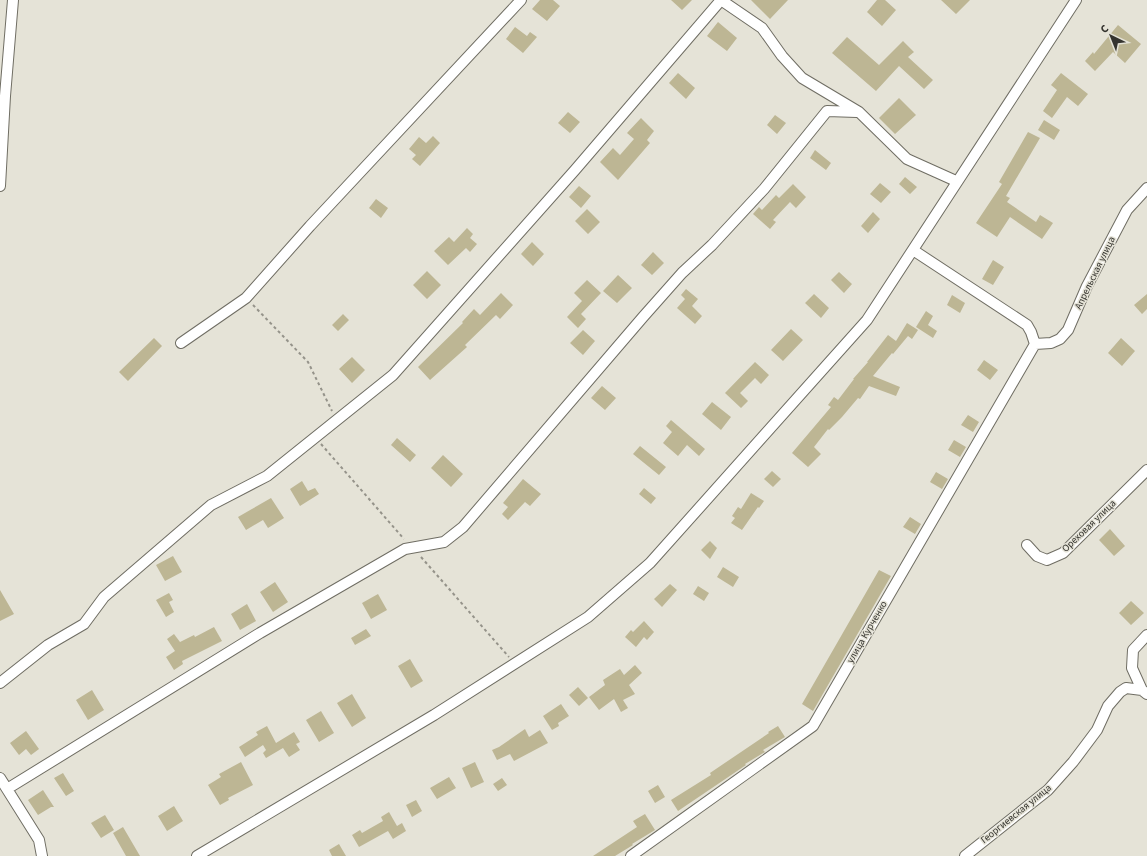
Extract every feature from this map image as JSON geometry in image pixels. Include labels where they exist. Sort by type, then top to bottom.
[{"type":"street","points":[[0,186],[5,96],[13,0]]},
{"type":"street","points":[[181,344],[246,298],[310,226],[521,0]]},
{"type":"street","points":[[0,683],[48,646],[84,624],[104,597],[211,505],[267,476],[393,375],[580,164],[721,0],[762,28],[782,56],[802,78],[859,112],[907,159],[956,181]]},
{"type":"street","points":[[197,856],[427,720],[588,617],[650,563],[867,320],[956,181],[1076,0]]},
{"type":"street","points":[[7,789],[260,633],[405,549],[444,542],[463,527],[642,317],[682,273],[712,245],[764,189],[827,110],[859,112]]},
{"type":"street","name":"Апрельская улица","points":[[1035,344],[1051,343],[1060,339],[1068,330],[1087,286],[1127,210],[1145,191]]},
{"type":"street","points":[[913,250],[1027,325],[1035,344]]},
{"type":"street","name":"улица Курченко","points":[[631,856],[813,726],[1035,344]]},
{"type":"street","name":"Ореховая улица","points":[[1027,545],[1037,556],[1047,560],[1063,553],[1147,470]]},
{"type":"street","points":[[1145,692],[1132,668],[1133,650],[1147,635]]},
{"type":"street","name":"Георгиевская улица","points":[[964,856],[1048,790],[1073,762],[1096,730],[1108,706],[1120,692],[1126,688],[1145,692]]},
{"type":"street","points":[[0,778],[39,840],[42,856]]},
{"type":"path","points":[[246,298],[308,362],[337,421]]},
{"type":"building","points":[[540,0],[553,0],[560,6],[547,21],[532,9]]},
{"type":"building","points":[[671,0],[692,0],[682,10]]},
{"type":"building","points":[[751,0],[788,0],[770,19]]},
{"type":"building","points":[[877,0],[885,0],[896,10],[882,26],[867,12]]},
{"type":"building","points":[[941,0],[970,0],[956,14]]},
{"type":"building","points":[[718,22],[737,38],[727,51],[707,36]]},
{"type":"building","points":[[1118,25],[1141,44],[1125,63],[1113,52],[1095,71],[1085,61],[1093,52],[1094,54]]},
{"type":"building","points":[[515,27],[527,36],[530,32],[537,37],[523,53],[506,39]]},
{"type":"building","points":[[847,37],[879,65],[903,41],[914,52],[908,57],[933,80],[924,89],[899,66],[876,91],[832,53]]},
{"type":"building","points":[[678,73],[695,88],[686,99],[669,83]]},
{"type":"building","points":[[1061,73],[1088,94],[1078,106],[1067,97],[1052,118],[1043,111],[1057,90],[1051,85]]},
{"type":"building","points":[[899,98],[916,115],[895,134],[879,118]]},
{"type":"building","points":[[568,112],[580,122],[570,133],[558,123]]},
{"type":"building","points":[[775,115],[786,123],[777,134],[767,125]]},
{"type":"building","points":[[641,118],[654,131],[647,140],[650,143],[618,180],[600,162],[613,148],[620,155],[634,139],[627,133]]},
{"type":"building","points":[[1044,120],[1060,130],[1054,140],[1038,130]]},
{"type":"building","points":[[1028,132],[1040,138],[1006,196],[1010,198],[1007,202],[1036,222],[1040,215],[1053,223],[1042,239],[1010,217],[997,237],[976,223],[1002,184],[999,182]]},
{"type":"building","points":[[433,136],[440,143],[420,166],[412,159],[416,155],[409,149],[419,137],[426,143]]},
{"type":"building","points":[[815,150],[831,163],[826,170],[810,158]]},
{"type":"building","points":[[905,177],[917,187],[910,194],[899,184]]},
{"type":"building","points":[[880,183],[891,192],[881,203],[870,194]]},
{"type":"building","points":[[793,184],[806,197],[796,208],[790,202],[773,220],[776,222],[770,229],[753,214],[759,207],[762,210],[776,195],[779,198]]},
{"type":"building","points":[[579,186],[591,196],[581,208],[569,197]]},
{"type":"building","points":[[376,199],[388,208],[381,218],[369,208]]},
{"type":"building","points":[[587,209],[600,222],[588,234],[575,221]]},
{"type":"building","points":[[873,212],[880,219],[868,233],[861,226]]},
{"type":"building","points":[[467,228],[473,234],[470,238],[477,244],[470,252],[466,248],[448,265],[434,251],[449,237],[454,242]]},
{"type":"building","points":[[532,242],[544,254],[533,266],[521,254]]},
{"type":"building","points":[[653,252],[664,263],[652,275],[641,265]]},
{"type":"building","points":[[993,260],[1004,267],[993,285],[982,279]]},
{"type":"building","points":[[427,271],[441,285],[427,299],[413,285]]},
{"type":"building","points":[[839,272],[852,284],[844,293],[831,280]]},
{"type":"building","points":[[618,275],[632,288],[617,303],[603,291]]},
{"type":"building","points":[[587,280],[601,293],[581,314],[586,319],[578,328],[567,317],[582,301],[574,293]]},
{"type":"building","points":[[686,289],[698,299],[692,306],[702,316],[695,324],[677,308],[685,299],[681,295]]},
{"type":"building","points":[[501,293],[513,305],[500,319],[496,315],[465,345],[467,347],[430,380],[418,367],[463,323],[462,322],[474,309],[480,315]]},
{"type":"building","points":[[814,294],[829,308],[821,318],[805,303]]},
{"type":"building","points":[[1147,294],[1147,309],[1142,314],[1134,305]]},
{"type":"building","points":[[952,295],[965,303],[960,313],[947,305]]},
{"type":"building","points":[[926,311],[933,316],[928,325],[937,331],[933,338],[916,327]]},
{"type":"building","points":[[343,314],[349,320],[338,331],[332,325]]},
{"type":"building","points":[[907,323],[918,330],[912,339],[908,336],[873,376],[900,387],[896,396],[869,386],[860,399],[858,398],[842,417],[829,430],[828,429],[814,447],[821,454],[808,467],[792,453],[831,407],[828,405],[834,397],[838,400],[888,335],[896,341]]},
{"type":"building","points":[[791,329],[803,340],[783,361],[771,350]]},
{"type":"building","points":[[583,330],[595,341],[583,355],[570,343]]},
{"type":"building","points":[[154,338],[162,346],[128,381],[119,372]]},
{"type":"building","points":[[1121,338],[1135,351],[1122,366],[1108,353]]},
{"type":"building","points":[[352,357],[365,370],[352,383],[339,369]]},
{"type":"building","points":[[984,360],[998,370],[990,380],[977,370]]},
{"type":"building","points":[[755,362],[769,375],[761,384],[755,378],[740,393],[748,401],[741,408],[725,393]]},
{"type":"building","points":[[602,386],[616,398],[605,410],[591,398]]},
{"type":"building","points":[[712,402],[731,417],[721,430],[702,414]]},
{"type":"building","points":[[968,415],[979,422],[973,432],[961,425]]},
{"type":"building","points":[[671,420],[705,449],[699,456],[687,445],[678,456],[663,443],[672,432],[666,426]]},
{"type":"building","points":[[397,438],[416,455],[410,462],[391,445]]},
{"type":"building","points":[[954,440],[966,447],[960,457],[948,450]]},
{"type":"building","points":[[640,446],[666,467],[659,475],[633,454]]},
{"type":"building","points":[[443,455],[463,474],[451,487],[431,468]]},
{"type":"building","points":[[772,471],[781,479],[773,487],[764,479]]},
{"type":"building","points":[[936,472],[948,479],[942,489],[930,482]]},
{"type":"building","points":[[523,479],[541,494],[530,506],[525,502],[508,520],[502,514],[508,507],[503,503]]},
{"type":"building","points":[[302,481],[308,491],[315,488],[319,494],[300,506],[290,489]]},
{"type":"building","points":[[644,488],[656,498],[651,504],[639,494]]},
{"type":"building","points":[[751,493],[764,501],[742,530],[731,523],[735,518],[732,516],[738,507],[741,509]]},
{"type":"building","points":[[271,498],[284,518],[268,528],[263,520],[246,530],[238,517]]},
{"type":"building","points":[[910,517],[921,524],[915,534],[903,527]]},
{"type":"building","points":[[1110,529],[1125,546],[1114,556],[1099,540]]},
{"type":"building","points":[[710,541],[717,548],[710,559],[701,550]]},
{"type":"building","points":[[173,556],[182,572],[165,581],[156,565]]},
{"type":"building","points":[[723,567],[739,577],[733,587],[717,577]]},
{"type":"building","points":[[879,570],[891,576],[813,711],[802,704]]},
{"type":"building","points":[[275,582],[288,602],[273,612],[260,592]]},
{"type":"building","points":[[670,584],[677,590],[662,607],[654,599]]},
{"type":"building","points":[[698,586],[709,593],[704,601],[693,594]]},
{"type":"building","points":[[0,590],[14,614],[0,621]]},
{"type":"building","points":[[169,593],[173,600],[169,602],[174,612],[166,617],[156,600]]},
{"type":"building","points":[[378,594],[387,610],[371,619],[362,603]]},
{"type":"building","points":[[1131,601],[1144,613],[1131,625],[1119,613]]},
{"type":"building","points":[[247,604],[256,621],[240,630],[231,614]]},
{"type":"building","points":[[644,621],[654,632],[647,640],[644,637],[636,647],[625,637],[631,630],[633,632]]},
{"type":"building","points":[[214,627],[222,641],[182,661],[183,664],[174,670],[166,657],[175,651],[167,639],[174,634],[180,642],[194,635],[195,637]]},
{"type":"building","points":[[366,629],[371,636],[355,645],[351,638]]},
{"type":"building","points":[[410,659],[423,681],[411,688],[398,666]]},
{"type":"building","points":[[635,665],[642,673],[629,685],[635,694],[623,700],[628,708],[621,712],[614,699],[599,710],[589,697],[605,685],[603,680],[620,669],[624,675]]},
{"type":"building","points":[[578,687],[588,698],[579,706],[569,695]]},
{"type":"building","points":[[92,690],[104,710],[88,720],[76,700]]},
{"type":"building","points":[[352,694],[366,718],[352,727],[337,703]]},
{"type":"building","points":[[561,704],[569,716],[558,723],[559,726],[552,730],[543,716]]},
{"type":"building","points":[[321,711],[334,733],[319,742],[306,720]]},
{"type":"building","points":[[267,726],[276,743],[294,732],[300,742],[296,744],[300,750],[289,757],[283,748],[266,758],[263,753],[266,750],[263,745],[245,757],[239,747],[258,735],[256,732]]},
{"type":"building","points":[[778,726],[785,737],[763,750],[765,752],[745,764],[746,765],[678,811],[671,800],[711,775],[710,773]]},
{"type":"building","points":[[525,729],[529,737],[540,730],[548,743],[514,761],[510,754],[497,760],[492,750],[499,747]]},
{"type":"building","points":[[26,731],[39,749],[31,755],[26,749],[19,755],[10,743]]},
{"type":"building","points":[[241,762],[253,785],[228,798],[229,800],[220,805],[208,785],[221,777],[219,774]]},
{"type":"building","points":[[475,762],[484,782],[471,788],[462,768]]},
{"type":"building","points":[[63,773],[74,791],[66,796],[54,778]]},
{"type":"building","points":[[449,777],[456,788],[437,799],[430,788]]},
{"type":"building","points":[[502,778],[507,785],[498,791],[493,784]]},
{"type":"building","points":[[658,785],[665,797],[655,803],[648,791]]},
{"type":"building","points":[[43,790],[54,807],[51,807],[38,815],[28,800]]},
{"type":"building","points":[[416,800],[422,811],[412,817],[406,805]]},
{"type":"building","points":[[174,806],[183,821],[167,831],[158,816]]},
{"type":"building","points":[[389,812],[397,826],[402,823],[406,831],[393,839],[388,831],[359,847],[352,835],[360,830],[362,833],[383,821],[381,817]]},
{"type":"building","points":[[645,814],[655,830],[615,856],[593,856],[637,827],[633,821]]},
{"type":"building","points":[[105,815],[114,830],[101,838],[91,823]]},
{"type":"building","points":[[123,827],[140,856],[126,856],[113,833]]},
{"type":"building","points":[[339,844],[346,856],[332,856],[329,850]]}]
